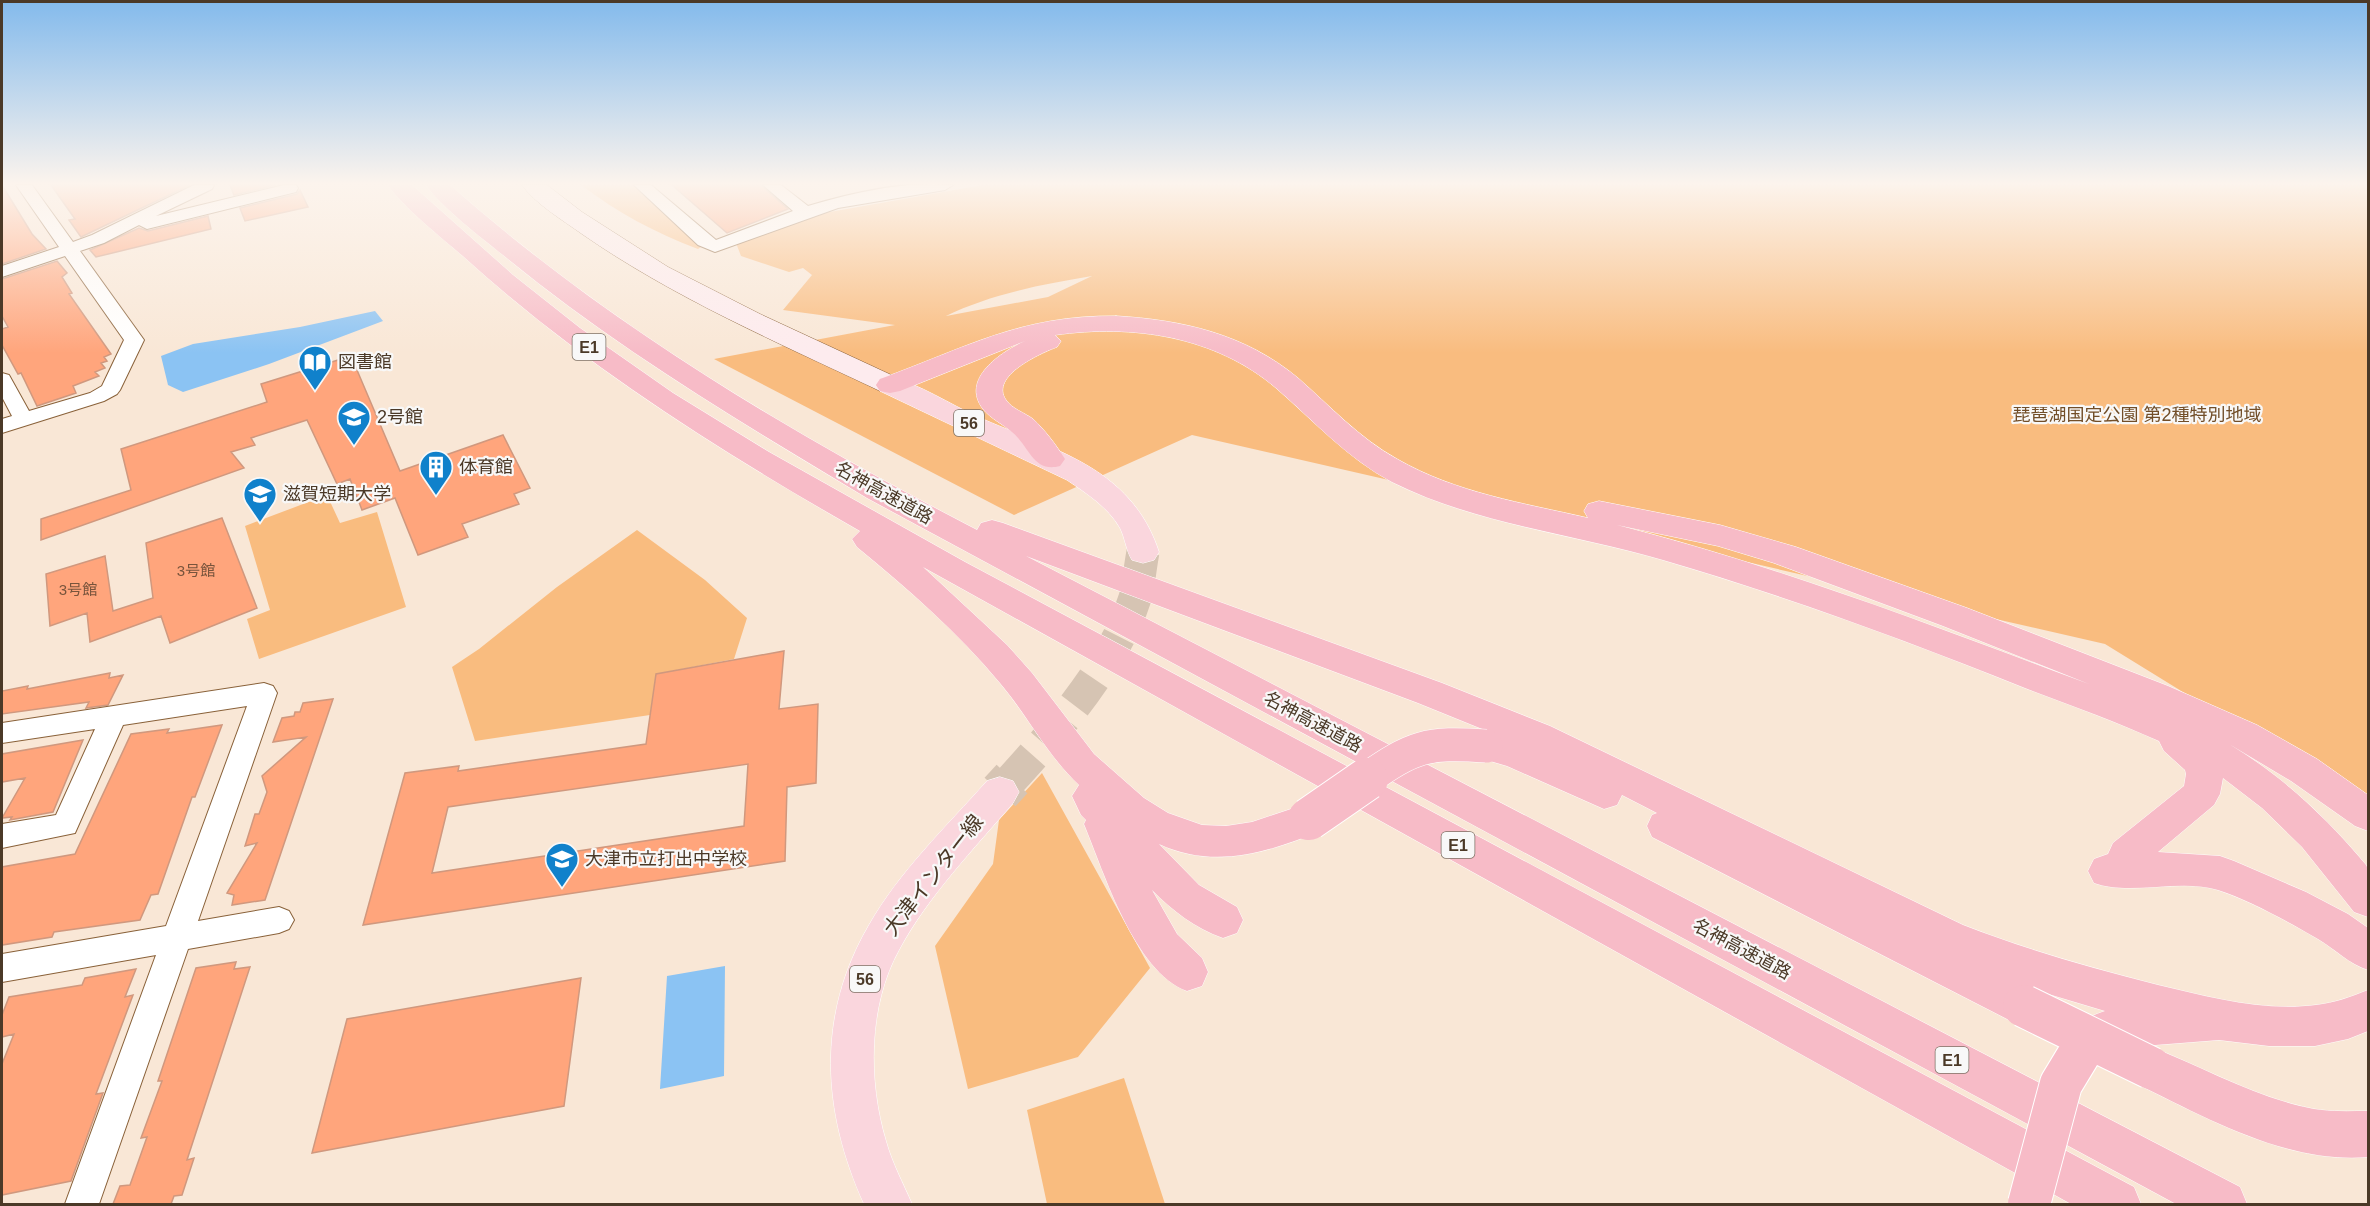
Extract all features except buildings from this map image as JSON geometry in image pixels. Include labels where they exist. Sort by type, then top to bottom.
[{"type":"highway","name":"名神高速道路","points":[[461,241],[493,271],[572,334],[685,411],[799,482],[996,592],[2117,1204]]},
{"type":"highway","name":"名神高速道路","points":[[500,241],[547,279],[665,362],[878,491],[2223,1204]]},
{"type":"highway","points":[[890,385],[913,365],[945,351],[999,330],[1047,318],[1110,312],[1149,314],[1197,322],[1250,342],[1290,368],[1369,438],[1419,470],[1454,485],[1484,493],[1661,522],[1753,545],[1872,585],[2237,746],[2281,778],[2324,815],[2368,862]]},
{"type":"highway","points":[[890,385],[974,351],[1027,333],[1084,324],[1171,329],[1196,335],[1245,353],[1271,370],[1349,440],[1383,464],[1425,485],[1458,497],[1632,539],[1790,588],[1986,658],[2157,711],[2244,735],[2304,770],[2368,814]]},
{"type":"highway","points":[[1050,459],[1025,427],[994,404],[989,393],[990,382],[1010,361],[1041,344],[1084,331],[1132,326]]},
{"type":"highway","points":[[665,362],[800,429],[893,482],[989,530],[1408,685],[1537,736],[1948,938],[2020,966],[2073,983],[2219,1020],[2270,1026],[2315,1026],[2348,1019],[2368,1010]]},
{"type":"highway","points":[[799,482],[903,567],[969,625],[1013,674],[1074,756],[1131,811],[1167,833],[1198,840],[1230,843],[1255,839],[1309,819],[1400,756],[1418,748],[1452,744],[1486,746],[1515,753],[1586,785],[2024,1006],[2225,1102],[2300,1129],[2351,1137],[2368,1134]]},
{"type":"highway","points":[[2157,711],[2192,752],[2205,774],[2204,783],[2201,794],[2117,863],[2220,873],[2292,904],[2334,927],[2368,951]]},
{"type":"highway","points":[[2157,711],[2297,815],[2323,842],[2368,900]]},
{"type":"highway","points":[[1074,756],[1147,923],[1162,947],[1187,972]]},
{"type":"highway","points":[[1094,804],[1185,897],[1223,920]]},
{"type":"highway","points":[[2029,1204],[2061,1084],[2084,1046],[2092,1038],[2113,1029],[2219,1020]]},
{"type":"main road","name":"56","points":[[890,385],[1050,459],[1089,481],[1110,497],[1134,524],[1141,539],[1143,552]]},
{"type":"main road","name":"大津インター線","points":[[888,1204],[866,1153],[853,1095],[850,1057],[854,1016],[865,978],[880,944],[939,863],[1000,792]]},
{"type":"street","points":[[2,426],[97,397],[110,390],[134,340],[64,241]]},
{"type":"street","points":[[2,272],[90,241]]},
{"type":"street","points":[[607,241],[709,300],[890,385]]},
{"type":"street","points":[[705,241],[715,247],[730,241]]},
{"type":"street","points":[[2,379],[24,420]]},
{"type":"street","points":[[2,733],[264,693],[82,1204]]},
{"type":"street","points":[[2,836],[65,825],[114,716]]},
{"type":"street","points":[[2,968],[279,920]]},
{"type":"green space","points":[[678,241],[695,241],[701,247],[698,249]]},
{"type":"green space","name":"琵琶湖国定公園 第2種特別地域","points":[[2368,241],[2368,806],[2105,644],[1192,435],[1014,515],[714,359],[895,325],[783,310],[812,275],[803,268],[789,272],[741,256],[736,243]],"holes":[[[1092,276],[1048,297],[946,316],[999,296],[1036,286]]]},
{"type":"green space","points":[[327,495],[340,523],[377,512],[406,607],[259,659],[247,619],[270,610],[245,526]]},
{"type":"green space","points":[[637,530],[705,580],[747,618],[734,659],[656,674],[650,715],[475,741],[452,667],[479,649],[557,587]]},
{"type":"green space","points":[[1042,773],[1150,968],[1078,1057],[968,1089],[935,946],[993,864],[999,820]]},
{"type":"green space","points":[[1124,1078],[1165,1204],[1047,1204],[1027,1110]]},
{"type":"water","points":[[375,311],[383,321],[269,364],[183,392],[168,385],[161,356],[193,344],[300,327]]},
{"type":"water","points":[[725,966],[724,1076],[660,1089],[667,976]]},
{"type":"tunnel","points":[[1011,780],[1065,717],[1113,648],[1135,598],[1143,552]]},
{"type":"tunnel","points":[[1000,792],[1012,779]]},
{"type":"place","name":"図書館","points":[[315,391]]},
{"type":"place","name":"2号館","points":[[354,446]]},
{"type":"place","name":"体育館","points":[[436,496]]},
{"type":"place","name":"滋賀短期大学","points":[[260,523]]},
{"type":"place","name":"大津市立打出中学校","points":[[562,888]]}]
